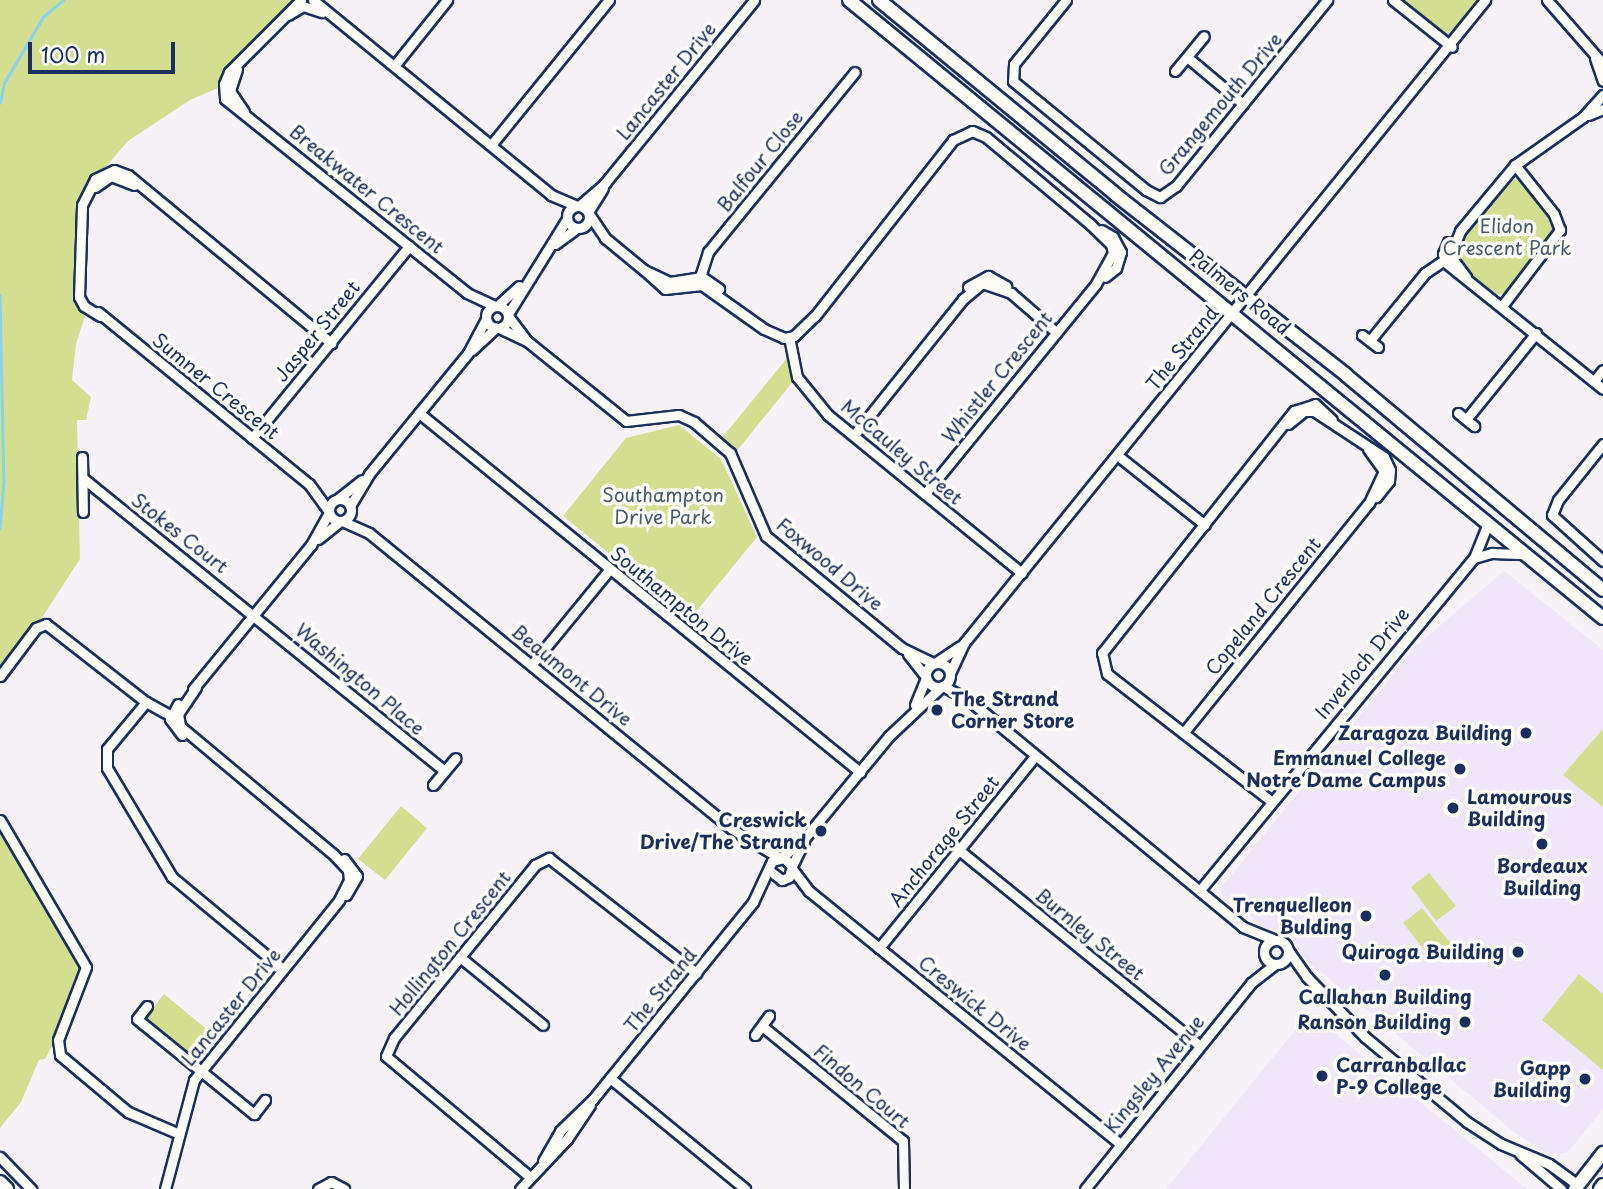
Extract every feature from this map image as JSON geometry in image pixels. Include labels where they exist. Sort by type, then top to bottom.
[{"type":"main road","name":"Palmers Road","points":[[849,0],[1234,312],[1603,618]]},
{"type":"main road","name":"Palmers Road","points":[[879,0],[1116,195],[1247,295],[1603,590]]},
{"type":"main road","points":[[1578,1188],[1603,1153]]},
{"type":"main road","points":[[0,1182],[7,1189]]},
{"type":"street","points":[[394,66],[447,0]]},
{"type":"street","points":[[491,145],[609,0]]},
{"type":"street","name":"Lancaster Drive","points":[[567,218],[605,183],[754,0]]},
{"type":"street","name":"Grangemouth Drive","points":[[1066,0],[1018,59],[1011,74],[1018,86],[1146,190],[1164,196],[1327,0]]},
{"type":"street","points":[[1393,0],[1452,47]]},
{"type":"street","name":"The Strand","points":[[950,674],[964,643],[1452,47],[1485,0]]},
{"type":"street","name":"The Strand","points":[[1479,9],[1492,0]]},
{"type":"street","points":[[1547,0],[1603,64]]},
{"type":"street","name":"Breakwater Crescent","points":[[498,328],[486,318],[467,293],[244,112],[227,91],[239,65],[281,21],[308,2],[333,17],[551,195],[577,228]]},
{"type":"street","points":[[1175,71],[1204,36]]},
{"type":"street","points":[[1593,53],[1603,81]]},
{"type":"street","points":[[1187,57],[1243,104]]},
{"type":"street","name":"Balfour Close","points":[[698,279],[708,252],[855,72]]},
{"type":"street","points":[[1603,95],[1583,117],[1515,165],[1447,244],[1447,257],[1466,277],[1603,388]]},
{"type":"street","points":[[1583,117],[1603,110]]},
{"type":"street","name":"Whistler Crescent","points":[[790,340],[802,337],[815,316],[946,153],[971,136],[992,145],[1090,224],[1113,237],[1121,252],[1116,268],[1096,284],[925,494]]},
{"type":"street","points":[[1502,306],[1560,230],[1554,214],[1515,165]]},
{"type":"street","name":"Sumner Crescent","points":[[331,343],[136,185],[114,173],[101,180],[84,198],[80,285],[100,316],[309,484],[351,507]]},
{"type":"street","name":"Lancaster Drive","points":[[577,228],[587,223],[589,213],[605,183]]},
{"type":"street","name":"Breakwater Crescent","points":[[551,195],[589,213]]},
{"type":"street","points":[[589,213],[605,238],[665,289],[698,279],[725,297],[774,340],[790,340]]},
{"type":"street","points":[[311,545],[341,521],[369,474],[468,353],[498,328],[526,281],[555,244],[567,218]]},
{"type":"street","points":[[555,244],[577,228],[605,238]]},
{"type":"street","name":"Jasper Street","points":[[252,438],[409,246]]},
{"type":"street","points":[[1378,347],[1367,336],[1425,273],[1447,257]]},
{"type":"street","points":[[854,435],[962,299],[971,283],[982,276],[996,278],[1056,332]]},
{"type":"street","points":[[468,353],[486,318],[526,281]]},
{"type":"street","name":"Breakwater Crescent","points":[[467,293],[496,306],[508,315]]},
{"type":"street","name":"Foxwood Drive","points":[[508,315],[527,341]]},
{"type":"street","name":"Foxwood Drive","points":[[498,328],[527,341],[626,421],[684,416],[722,445],[733,457],[766,536],[902,648],[926,677]]},
{"type":"street","points":[[1468,417],[1536,333]]},
{"type":"street","name":"McCauley Street","points":[[790,340],[801,383],[854,435],[1022,573]]},
{"type":"street","points":[[1594,381],[1603,370]]},
{"type":"street","name":"Copeland Crescent","points":[[1304,411],[1332,420],[1368,449],[1384,471],[1369,503],[1184,732],[1103,670],[1104,659],[1114,639],[1205,525],[1284,428],[1304,411]]},
{"type":"street","name":"Southampton Drive","points":[[419,413],[860,772]]},
{"type":"street","points":[[1458,413],[1468,417],[1474,426]]},
{"type":"street","points":[[1603,444],[1558,500],[1552,515],[1603,561]]},
{"type":"street","points":[[1117,455],[1205,525]]},
{"type":"street","points":[[82,457],[83,512]]},
{"type":"street","points":[[0,676],[36,628],[46,624],[146,702],[174,717],[311,545],[338,499],[369,474]]},
{"type":"street","name":"Stokes Court","points":[[84,479],[254,615]]},
{"type":"street","name":"Sumner Crescent","points":[[309,484],[329,512],[341,521]]},
{"type":"street","points":[[351,507],[369,533]]},
{"type":"street","points":[[341,521],[369,533]]},
{"type":"street","name":"Inverloch Drive","points":[[1200,890],[1474,558],[1488,523]]},
{"type":"street","name":"Beaumont Drive","points":[[369,533],[752,845],[780,857],[792,868]]},
{"type":"street","points":[[1474,558],[1492,553],[1525,554]]},
{"type":"street","points":[[531,664],[609,570]]},
{"type":"street","name":"Washington Place","points":[[254,615],[444,771]]},
{"type":"street","name":"The Strand","points":[[934,663],[964,643]]},
{"type":"street","name":"Foxwood Drive","points":[[902,648],[934,663]]},
{"type":"street","points":[[913,710],[934,663],[946,665],[970,701],[1200,890],[1243,927],[1264,954],[1276,964],[1307,977]]},
{"type":"street","points":[[780,857],[804,839],[913,710],[942,687],[950,674]]},
{"type":"street","points":[[926,677],[930,685],[942,687],[970,701]]},
{"type":"street","points":[[146,702],[107,749],[107,768],[172,877],[283,969]]},
{"type":"street","name":"Lancaster Drive","points":[[165,1189],[190,1087],[200,1071],[339,900],[349,874],[333,854],[193,740],[174,717]]},
{"type":"street","points":[[1184,732],[1271,801]]},
{"type":"street","name":"Anchorage Street","points":[[880,948],[1035,756]]},
{"type":"street","points":[[433,785],[456,758]]},
{"type":"street","points":[[0,820],[86,967],[58,1040],[60,1055],[128,1112],[177,1133]]},
{"type":"street","points":[[792,868],[804,839]]},
{"type":"street","name":"Beaumont Drive","points":[[752,845],[769,870],[783,880]]},
{"type":"street","name":"Burnley Street","points":[[960,850],[1199,1045]]},
{"type":"street","name":"The Strand","points":[[520,1189],[543,1161],[565,1124],[593,1099],[753,902],[769,870],[780,857]]},
{"type":"street","name":"Hollington Crescent","points":[[530,1177],[386,1056],[394,1038],[538,862],[549,858],[696,973]]},
{"type":"street","name":"The Strand","points":[[753,902],[783,880],[792,868]]},
{"type":"street","name":"Creswick Drive","points":[[792,868],[808,891]]},
{"type":"street","name":"Creswick Drive","points":[[783,880],[808,891],[1119,1143]]},
{"type":"street","points":[[1243,927],[1282,941],[1307,977],[1385,1054],[1476,1129],[1518,1153],[1561,1189]]},
{"type":"street","points":[[1264,954],[1273,939]]},
{"type":"street","points":[[1276,964],[1286,959],[1288,950]]},
{"type":"street","name":"Kingsley Avenue","points":[[1251,983],[1264,954]]},
{"type":"street","points":[[460,957],[543,1025]]},
{"type":"street","name":"Kingsley Avenue","points":[[1085,1189],[1119,1143],[1251,983],[1276,964]]},
{"type":"street","points":[[147,1006],[137,1019],[200,1071],[254,1114],[265,1100]]},
{"type":"street","points":[[755,1035],[769,1017]]},
{"type":"street","name":"Findon Court","points":[[762,1026],[895,1132],[905,1152],[904,1189]]},
{"type":"street","points":[[610,1078],[746,1189]]},
{"type":"street","points":[[1518,1153],[1549,1164],[1578,1188]]},
{"type":"street","points":[[0,1157],[31,1189]]},
{"type":"street","points":[[318,1189],[331,1182],[344,1189]]},
{"type":"shaded area","name":"Emmanuel College Notre Dame Campus","points":[[1504,571],[1603,650],[1603,1109],[1568,1152],[1549,1155],[1513,1131],[1302,956],[1293,938],[1285,931],[1267,929],[1222,894],[1221,888],[1416,646]]},
{"type":"shaded area","name":"Carranballac P-9 College","points":[[1309,1013],[1467,1140],[1527,1189],[1166,1189]]},
{"type":"green space","points":[[0,0],[299,0],[222,78],[218,88],[190,100],[128,141],[78,199],[80,305],[85,316],[76,344],[72,380],[91,397],[86,420],[77,420],[80,559],[41,619],[0,669]]},
{"type":"green space","points":[[1399,0],[1482,0],[1447,35]]},
{"type":"green space","name":"Elidon Crescent Park","points":[[1515,179],[1525,184],[1556,228],[1507,293],[1498,295],[1460,266],[1453,253],[1504,184]]},
{"type":"green space","points":[[788,357],[795,379],[736,452],[721,439]]},
{"type":"green space","name":"Southampton Drive Park","points":[[679,425],[721,459],[757,537],[690,619],[563,516],[626,438]]},
{"type":"green space","points":[[1603,729],[1603,807],[1563,775]]},
{"type":"green space","points":[[401,806],[427,828],[385,880],[358,859]]},
{"type":"green space","points":[[0,828],[82,972],[53,1044],[45,1059],[39,1060],[21,1102],[0,1128]]},
{"type":"green space","points":[[1429,873],[1456,906],[1436,921],[1411,887]]},
{"type":"green space","points":[[1422,908],[1452,945],[1433,961],[1403,923]]},
{"type":"green space","points":[[1579,974],[1603,994],[1603,1070],[1542,1020]]},
{"type":"green space","points":[[164,994],[215,1036],[194,1061],[144,1019]]},
{"type":"waterway","points":[[0,103],[4,83],[43,17],[63,0]]},
{"type":"waterway","points":[[0,295],[4,481],[0,529]]},
{"type":"place","name":"The Strand Corner Store","points":[[937,710]]},
{"type":"place","name":"Zaragoza Building","points":[[1526,733]]},
{"type":"place","name":"Emmanuel College Notre Dame Campus","points":[[1460,769]]},
{"type":"place","name":"Lamourous Building","points":[[1453,808]]},
{"type":"place","name":"Creswick Drive/The Strand","points":[[821,831]]},
{"type":"place","name":"Bordeaux Building","points":[[1542,844]]},
{"type":"place","name":"Trenquelleon Bulding","points":[[1366,916]]},
{"type":"place","name":"Quiroga Building","points":[[1518,952]]},
{"type":"place","name":"Callahan Building","points":[[1385,975]]},
{"type":"place","name":"Ranson Building","points":[[1465,1022]]},
{"type":"place","name":"Carranballac P-9 College","points":[[1322,1076]]},
{"type":"place","name":"Gapp Building","points":[[1585,1079]]}]
